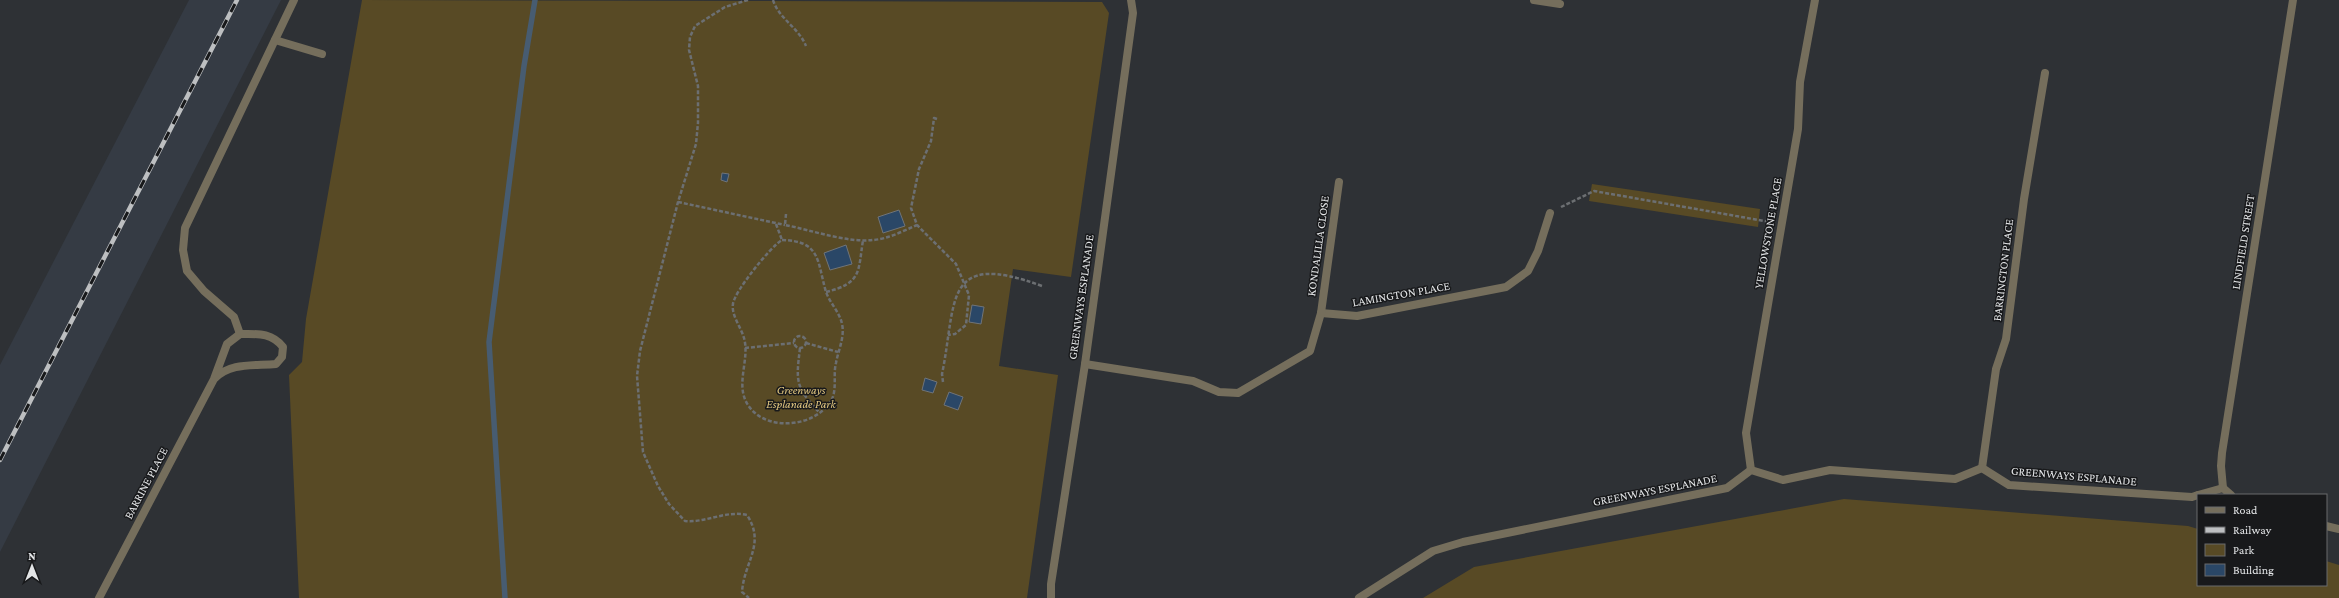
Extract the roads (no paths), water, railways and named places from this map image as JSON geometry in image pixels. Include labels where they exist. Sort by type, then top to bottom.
[{"type":"street","points":[[240,334],[234,317],[204,292],[187,271],[183,250],[186,228],[294,0]]},
{"type":"street","name":"GREENWAYS ESPLANADE","points":[[1051,598],[1051,584],[1085,364],[1134,13],[1131,0]]},
{"type":"street","points":[[1534,0],[1560,4]]},
{"type":"street","name":"YELLOWSTONE PLACE","points":[[1751,470],[1746,433],[1798,129],[1800,82],[1815,0]]},
{"type":"street","name":"LINDFIELD STREET","points":[[2223,488],[2221,466],[2222,453],[2293,0]]},
{"type":"street","points":[[275,40],[322,54]]},
{"type":"street","name":"BARRINGTON PLACE","points":[[1982,468],[1996,369],[2006,339],[2024,199],[2045,73]]},
{"type":"street","name":"KONDALILLA CLOSE","points":[[1322,313],[1339,182]]},
{"type":"street","name":"LAMINGTON PLACE","points":[[1322,313],[1357,316],[1506,287],[1528,271],[1538,251],[1550,213]]},
{"type":"street","points":[[1085,364],[1193,381],[1219,392],[1238,393],[1310,351],[1322,313]]},
{"type":"street","name":"BARRINE PLACE","points":[[100,598],[214,379],[227,344],[240,334],[262,334],[276,338],[283,347],[282,357],[276,364],[236,366],[222,370],[214,379]]},
{"type":"street","points":[[1751,470],[1783,480],[1830,470],[1955,479],[1982,468]]},
{"type":"street","name":"GREENWAYS ESPLANADE","points":[[1982,468],[2009,485],[2192,497],[2197,495]]},
{"type":"street","name":"GREENWAYS ESPLANADE","points":[[1359,598],[1433,551],[1501,533],[1727,488],[1751,470]]},
{"type":"street","points":[[2223,488],[2230,494]]},
{"type":"street","name":"GREENWAYS ESPLANADE","points":[[2202,494],[2223,488]]},
{"type":"street","points":[[2327,526],[2339,529]]},
{"type":"waterway","points":[[505,598],[489,342],[524,66],[535,0]]},
{"type":"railway","points":[[0,460],[237,0]]},
{"type":"park label","name":"Greenways Esplanade Park","points":[[801,397]]}]
